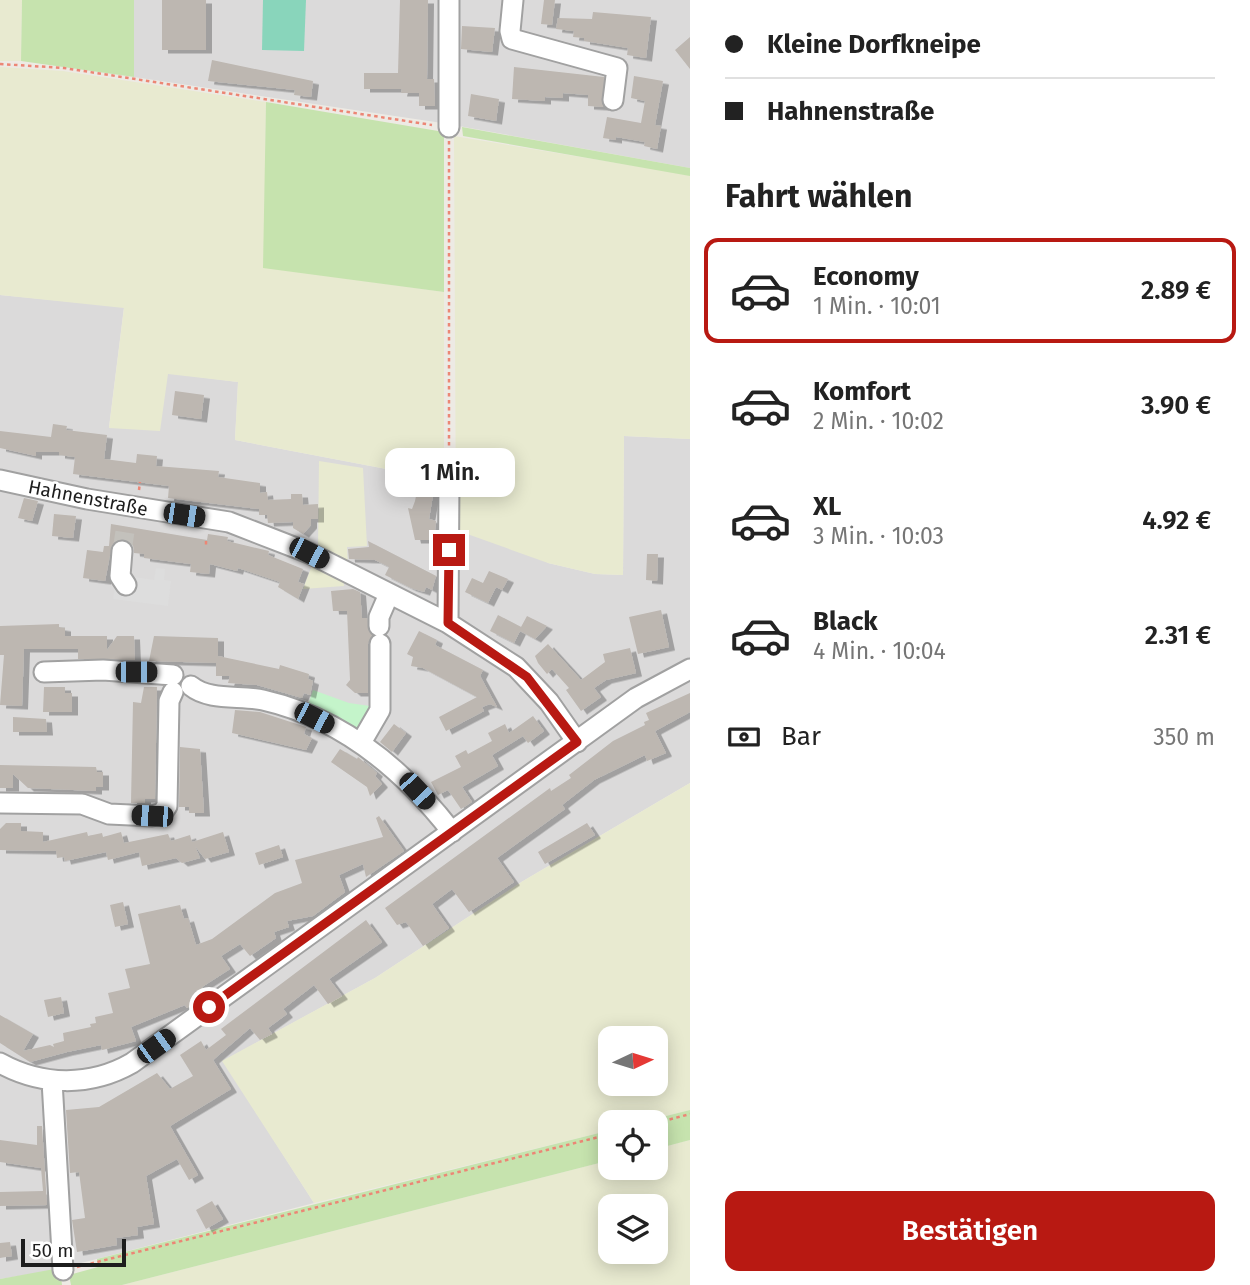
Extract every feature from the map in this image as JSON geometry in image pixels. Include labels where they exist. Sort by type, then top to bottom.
[{"type":"street","points":[[449,0],[449,127]]},
{"type":"street","points":[[513,0],[510,31],[512,39],[617,68],[613,100]]},
{"type":"street","name":"Hahnenstraße","points":[[0,480],[127,516],[229,522],[309,553],[448,623],[527,677],[577,742]]},
{"type":"street","points":[[448,623],[449,481]]},
{"type":"street","points":[[122,551],[120,576],[126,585]]},
{"type":"street","points":[[362,741],[380,710],[379,617],[389,594]]},
{"type":"street","points":[[0,1063],[52,1081],[98,1078],[132,1063],[636,698],[690,669]]},
{"type":"street","points":[[44,672],[103,670],[179,684],[203,694],[263,700],[285,707],[362,741],[417,791],[452,832]]},
{"type":"street","points":[[0,803],[82,804],[109,814],[152,816],[162,813],[167,806],[169,701],[179,684]]},
{"type":"street","points":[[52,1081],[63,1270]]},
{"type":"path","points":[[0,64],[64,68],[449,127],[449,481]]},
{"type":"path","points":[[668,1120],[690,1114]]},
{"type":"path","points":[[63,1270],[598,1137]]},
{"type":"shaded area","points":[[134,0],[690,0],[690,168],[442,123],[134,77]]},
{"type":"shaded area","points":[[0,295],[124,307],[109,427],[167,373],[238,382],[235,440],[444,480],[548,563],[595,574],[623,575],[624,436],[690,439],[690,783],[523,881],[375,978],[223,1061],[314,1203],[50,1271],[0,1279]]},
{"type":"shaded area","points":[[156,568],[165,569],[164,580],[171,581],[168,606],[113,599],[115,587],[125,588],[127,576],[154,580]]},
{"type":"green space","points":[[0,0],[22,0],[21,61],[0,61]]},
{"type":"green space","points":[[22,0],[134,0],[134,77],[21,61]]},
{"type":"green space","points":[[263,0],[306,0],[304,51],[262,50]]},
{"type":"green space","points":[[0,67],[63,71],[266,102],[264,267],[444,292],[444,480],[235,440],[238,382],[168,374],[160,431],[109,428],[124,308],[0,295]]},
{"type":"green space","points":[[266,102],[444,132],[444,292],[263,268]]},
{"type":"green space","points":[[462,127],[690,168],[690,176],[463,136]]},
{"type":"green space","points":[[454,136],[690,175],[690,439],[624,436],[623,575],[595,574],[548,563],[456,530]]},
{"type":"green space","points":[[319,461],[363,468],[367,546],[347,547],[348,565],[318,550]]},
{"type":"green space","points":[[313,563],[343,578],[344,586],[303,589]]},
{"type":"green space","points":[[313,690],[349,703],[370,706],[372,709],[360,736],[307,708]]},
{"type":"green space","points":[[690,783],[690,1110],[668,1116],[668,1110],[598,1110],[598,1133],[314,1203],[222,1061],[375,978],[523,881]]},
{"type":"green space","points":[[690,1110],[690,1140],[668,1146],[668,1116]]},
{"type":"green space","points":[[598,1133],[598,1163],[122,1285],[71,1285],[69,1275],[98,1267],[97,1259]]},
{"type":"green space","points":[[690,1140],[690,1285],[122,1285],[598,1163],[598,1180],[668,1180],[668,1146]]},
{"type":"green space","points":[[60,1268],[62,1285],[0,1285],[0,1279]]},
{"type":"building","points":[[162,0],[206,0],[206,50],[162,50]]},
{"type":"building","points":[[400,0],[428,0],[427,79],[434,79],[435,106],[419,106],[419,93],[401,93],[402,89],[364,89],[364,73],[398,73]]},
{"type":"building","points":[[544,0],[555,0],[552,25],[541,24]]},
{"type":"building","points":[[593,12],[651,17],[646,58],[627,55],[628,48],[584,41],[584,38],[573,37],[574,31],[556,29],[558,18],[592,19]]},
{"type":"building","points":[[462,26],[495,28],[492,52],[461,49]]},
{"type":"building","points":[[690,37],[690,69],[675,50]]},
{"type":"building","points":[[212,60],[313,81],[311,97],[294,95],[295,90],[208,81]]},
{"type":"building","points":[[514,67],[604,77],[603,107],[588,106],[588,95],[563,93],[563,98],[545,97],[545,101],[512,99]]},
{"type":"building","points":[[634,76],[663,81],[655,125],[661,126],[657,149],[644,146],[645,142],[616,137],[616,140],[603,138],[607,117],[641,123],[645,101],[631,98]]},
{"type":"building","points":[[471,94],[499,99],[496,121],[468,116]]},
{"type":"building","points":[[175,391],[204,395],[201,419],[172,415]]},
{"type":"building","points":[[53,424],[67,426],[66,430],[107,435],[104,459],[136,463],[137,454],[157,456],[156,466],[219,471],[218,477],[260,483],[260,493],[267,492],[268,500],[291,499],[291,494],[302,494],[303,505],[318,504],[318,519],[311,519],[311,525],[303,534],[293,528],[293,522],[268,523],[267,515],[259,515],[259,509],[168,498],[169,486],[73,474],[75,457],[59,455],[59,452],[36,452],[36,456],[0,448],[0,431],[51,437]]},
{"type":"building","points":[[418,486],[434,489],[429,519],[436,521],[434,540],[415,540],[408,508],[412,509]]},
{"type":"building","points":[[24,498],[38,501],[32,521],[18,518]]},
{"type":"building","points":[[54,514],[76,516],[73,538],[52,536]]},
{"type":"building","points":[[111,524],[207,540],[208,534],[228,537],[227,541],[269,551],[268,555],[303,569],[298,582],[304,584],[298,599],[278,587],[280,582],[238,568],[237,571],[210,564],[209,574],[190,572],[191,564],[144,558],[144,554],[134,553],[133,545],[122,539],[112,545],[105,581],[83,578],[87,550],[103,552],[104,546],[109,546]]},
{"type":"building","points":[[368,541],[436,576],[432,590],[426,587],[424,592],[411,588],[385,575],[389,567],[375,560],[349,559],[348,549],[369,547]]},
{"type":"building","points":[[647,554],[658,554],[657,581],[646,580]]},
{"type":"building","points":[[489,571],[508,579],[502,590],[496,587],[488,603],[465,592],[472,578],[483,583]]},
{"type":"building","points":[[353,589],[360,592],[362,618],[367,618],[372,635],[368,644],[368,693],[355,693],[346,685],[350,680],[347,611],[333,611],[331,591]]},
{"type":"building","points":[[661,610],[669,647],[638,654],[629,617]]},
{"type":"building","points":[[498,615],[521,627],[527,616],[547,626],[535,639],[520,631],[514,643],[490,631]]},
{"type":"building","points":[[59,624],[59,627],[65,628],[65,636],[107,636],[107,650],[117,636],[134,636],[135,660],[78,659],[78,649],[24,649],[22,706],[0,705],[4,655],[0,655],[0,626]]},
{"type":"building","points":[[419,631],[437,640],[435,645],[483,670],[480,676],[497,707],[490,704],[482,707],[484,711],[446,731],[439,717],[477,697],[423,668],[411,666],[413,657],[407,654]]},
{"type":"building","points":[[154,636],[218,638],[218,656],[279,669],[280,665],[309,674],[308,679],[313,681],[310,695],[304,693],[302,698],[257,685],[228,683],[230,676],[216,676],[216,663],[149,661]]},
{"type":"building","points":[[548,644],[581,680],[605,662],[603,654],[630,648],[636,673],[606,680],[594,688],[601,697],[581,711],[566,690],[569,688],[552,669],[547,674],[538,663],[535,656]]},
{"type":"building","points":[[44,687],[65,687],[65,693],[72,693],[72,712],[43,712]]},
{"type":"building","points":[[144,687],[157,687],[155,799],[145,799],[145,803],[131,803],[133,702],[141,703]]},
{"type":"building","points":[[690,693],[690,712],[655,731],[666,753],[647,761],[645,755],[594,780],[562,805],[565,809],[497,858],[514,882],[469,912],[452,889],[432,904],[449,928],[423,946],[406,922],[397,925],[385,908],[550,788],[551,791],[571,778],[569,775],[613,741],[645,725],[644,722],[649,720],[646,713]]},
{"type":"building","points":[[235,710],[260,712],[306,727],[304,734],[312,738],[306,750],[232,733]]},
{"type":"building","points":[[533,716],[544,731],[528,743],[523,736],[492,755],[498,766],[462,787],[472,802],[461,809],[448,790],[438,795],[431,782],[461,767],[455,756],[466,750],[468,754],[492,741],[488,733],[505,724],[509,733]]},
{"type":"building","points":[[13,717],[46,719],[47,732],[13,732]]},
{"type":"building","points":[[394,724],[406,733],[392,752],[380,742]]},
{"type":"building","points":[[180,747],[200,749],[204,813],[189,813],[189,807],[179,807]]},
{"type":"building","points":[[340,749],[357,759],[358,757],[377,773],[375,776],[382,784],[370,796],[367,787],[331,762]]},
{"type":"building","points":[[0,765],[96,767],[97,772],[103,772],[103,787],[96,787],[96,791],[28,788],[13,774],[13,788],[0,788]]},
{"type":"building","points":[[379,816],[404,851],[366,877],[363,864],[339,875],[345,892],[313,916],[287,921],[289,927],[274,932],[276,938],[250,956],[240,944],[221,956],[230,969],[202,987],[205,995],[187,1008],[185,1005],[131,1027],[136,1041],[102,1050],[101,1045],[30,1062],[0,1043],[0,1015],[33,1034],[23,1051],[50,1045],[54,1047],[53,1044],[64,1041],[63,1033],[91,1027],[90,1024],[96,1023],[95,1017],[113,1013],[108,993],[130,988],[125,969],[150,964],[138,914],[180,905],[184,919],[188,918],[196,945],[212,939],[275,893],[302,883],[295,860],[383,837],[376,818]]},
{"type":"building","points":[[6,823],[21,823],[21,831],[43,832],[43,842],[87,832],[88,836],[102,833],[103,837],[121,832],[124,843],[168,834],[171,841],[190,835],[192,842],[223,832],[229,852],[205,859],[195,846],[200,858],[182,863],[176,858],[142,866],[139,852],[108,860],[106,852],[65,861],[64,857],[57,858],[56,851],[0,850],[0,829]]},
{"type":"building","points":[[587,823],[595,835],[545,864],[538,852]]},
{"type":"building","points":[[279,845],[283,857],[259,865],[255,853]]},
{"type":"building","points":[[123,902],[128,924],[115,927],[110,905]]},
{"type":"building","points":[[366,920],[382,942],[329,979],[342,996],[328,1004],[314,985],[283,1009],[287,1014],[268,1028],[272,1034],[260,1040],[250,1028],[213,1060],[231,1089],[170,1126],[198,1175],[189,1180],[177,1159],[146,1176],[154,1224],[137,1227],[138,1235],[116,1238],[117,1245],[77,1252],[72,1220],[85,1218],[79,1172],[70,1173],[66,1110],[99,1107],[157,1073],[170,1089],[193,1076],[180,1055],[201,1041],[206,1050],[226,1035],[221,1029]]},
{"type":"building","points":[[61,997],[64,1013],[48,1017],[44,1000]]},
{"type":"building","points":[[37,1126],[42,1126],[47,1205],[0,1206],[0,1192],[43,1191],[41,1168],[0,1162],[0,1140],[37,1145]]},
{"type":"building","points":[[212,1201],[223,1219],[206,1229],[196,1210]]},
{"type":"building","points":[[10,1242],[12,1256],[0,1258],[0,1243]]},
{"type":"tunnel","points":[[122,551],[126,525]]},
{"type":"route","points":[[209,1007],[577,742],[550,702],[527,677],[448,623],[449,550]]}]
